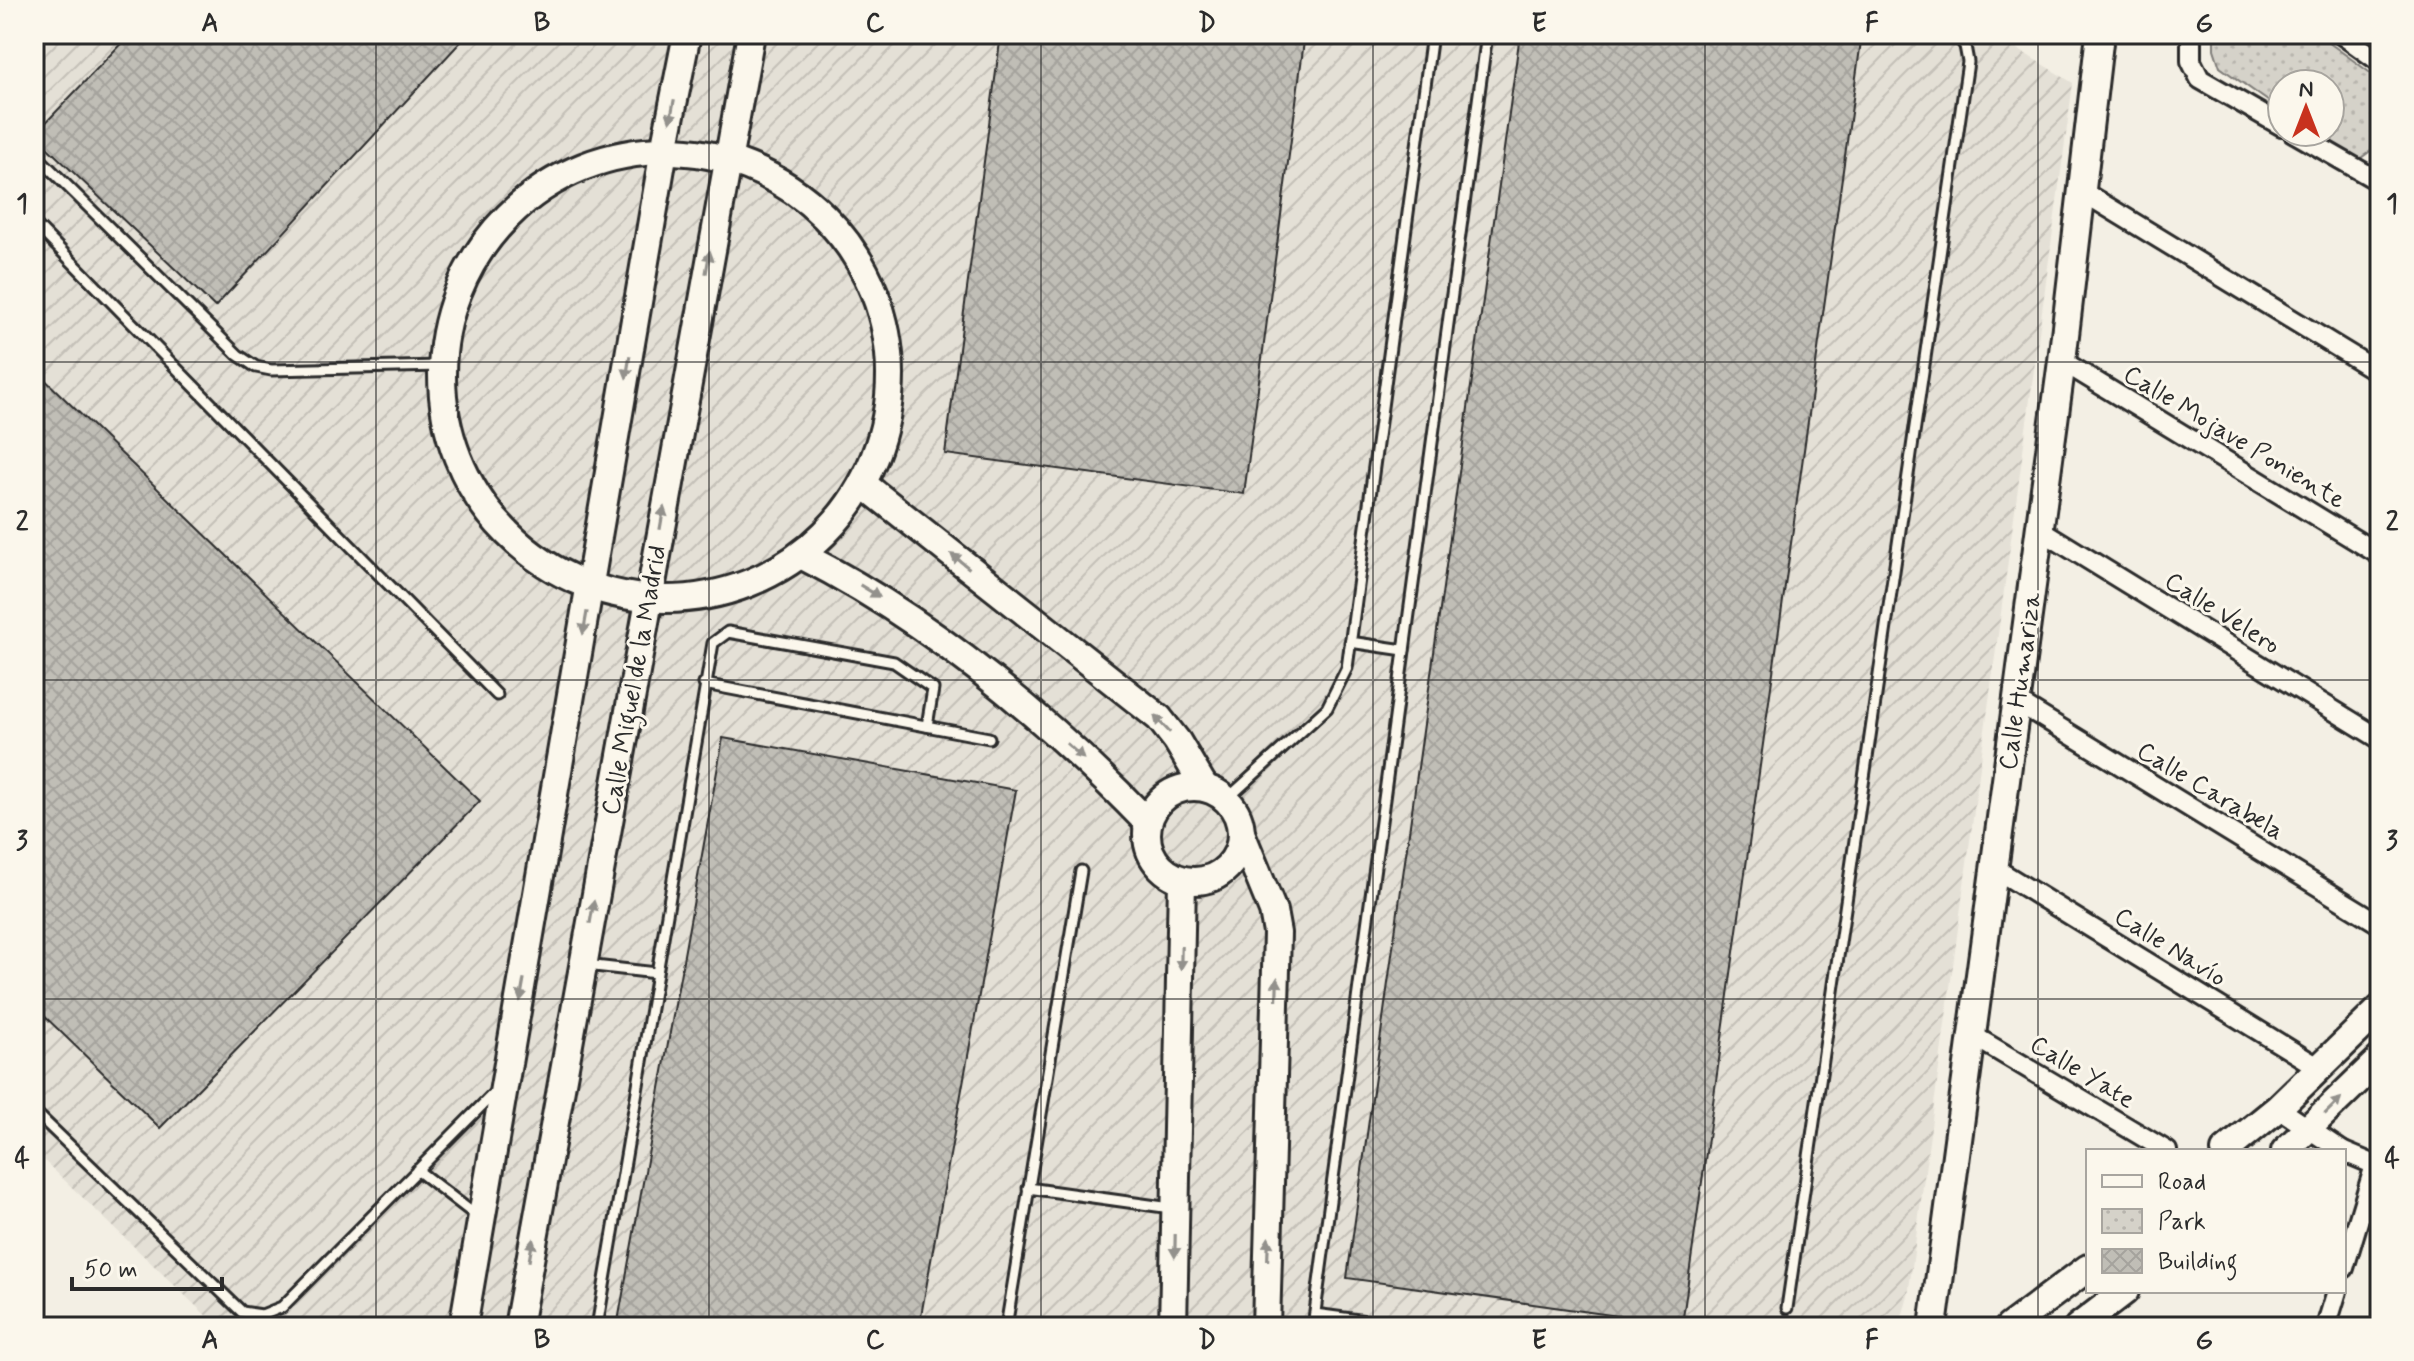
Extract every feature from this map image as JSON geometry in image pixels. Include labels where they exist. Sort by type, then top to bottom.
[{"type":"main road","points":[[463,1327],[592,587],[664,150],[687,34]]},
{"type":"main road","name":"Calle Miguel de la Madrid","points":[[518,1327],[751,34]]},
{"type":"main road","name":"Calle Humariza","points":[[1933,1327],[2062,361],[2100,34]]},
{"type":"main road","points":[[664,150],[727,158],[790,186],[841,232],[876,291],[891,358],[886,426],[863,484],[834,525],[801,555],[754,581],[702,596],[647,598],[592,587],[541,562],[497,524],[465,477],[445,423],[440,366],[449,310],[472,258],[508,213],[554,179],[607,157],[664,150]]},
{"type":"main road","points":[[863,484],[1159,718],[1216,794],[1234,810],[1273,911],[1277,933],[1266,1327]]},
{"type":"main road","points":[[801,555],[858,584],[909,616],[1070,746],[1148,823]]},
{"type":"main road","points":[[1216,794],[1193,787],[1169,794],[1152,811],[1148,823],[1148,847],[1153,858],[1171,875],[1195,881],[1218,874],[1235,857],[1241,833]]},
{"type":"main road","points":[[1173,1327],[1182,880]]},
{"type":"main road","points":[[2227,1149],[2321,1069],[2380,1009]]},
{"type":"main road","points":[[2287,1149],[2380,1059]]},
{"type":"main road","points":[[2009,1327],[2086,1269]]},
{"type":"main road","points":[[2078,1327],[2122,1293]]},
{"type":"street","points":[[2191,34],[2191,61],[2200,79],[2266,117]]},
{"type":"street","points":[[2341,34],[2380,62]]},
{"type":"street","points":[[2326,148],[2377,173]]},
{"type":"street","points":[[2083,192],[2380,373]]},
{"type":"street","name":"Calle Mojave Poniente","points":[[2062,361],[2380,555]]},
{"type":"street","name":"Calle Velero","points":[[2039,529],[2380,739]]},
{"type":"street","name":"Calle Carabela","points":[[2016,701],[2380,924]]},
{"type":"street","name":"Calle Navío","points":[[1994,868],[2321,1069]]},
{"type":"street","name":"Calle Yate","points":[[1972,1035],[2164,1149]]},
{"type":"street","points":[[2278,1108],[2307,1131],[2338,1149]]},
{"type":"street","points":[[2346,1153],[2377,1166],[2346,1262]]},
{"type":"street","points":[[2326,1327],[2336,1293]]},
{"type":"lane","points":[[1216,794],[1327,708],[1347,668],[1432,34]]},
{"type":"lane","points":[[1313,1327],[1487,34]]},
{"type":"lane","points":[[1787,1308],[1968,62],[1965,46],[1956,34]]},
{"type":"lane","points":[[34,153],[238,355],[256,367],[271,370],[440,366]]},
{"type":"lane","points":[[34,223],[497,695]]},
{"type":"lane","points":[[597,1327],[713,643],[728,632],[894,662],[933,689],[927,726]]},
{"type":"lane","points":[[1350,642],[1404,650]]},
{"type":"lane","points":[[704,684],[989,738]]},
{"type":"lane","points":[[1006,1327],[1081,871]]},
{"type":"lane","points":[[582,965],[656,973]]},
{"type":"lane","points":[[34,1111],[242,1312],[262,1315],[282,1307],[506,1081]]},
{"type":"lane","points":[[417,1170],[482,1220]]},
{"type":"lane","points":[[1028,1188],[1176,1209]]},
{"type":"lane","points":[[1315,1314],[1410,1327]]},
{"type":"shaded area","points":[[34,34],[1993,34],[2073,83],[1908,1296],[1899,1327],[218,1327],[34,1151]]},
{"type":"green space","points":[[2214,34],[2317,34],[2380,80],[2380,144],[2361,158],[2345,156],[2334,148],[2346,148],[2346,68],[2266,68],[2266,100],[2220,67],[2214,49]]},
{"type":"building","points":[[130,34],[468,34],[215,307],[34,135]]},
{"type":"building","points":[[1001,34],[1305,34],[1244,494],[945,454]]},
{"type":"building","points":[[1520,34],[1862,34],[1682,1325],[1347,1278]]},
{"type":"building","points":[[34,369],[480,801],[160,1128],[34,1006]]},
{"type":"building","points":[[723,738],[1016,790],[919,1327],[617,1327]]}]
